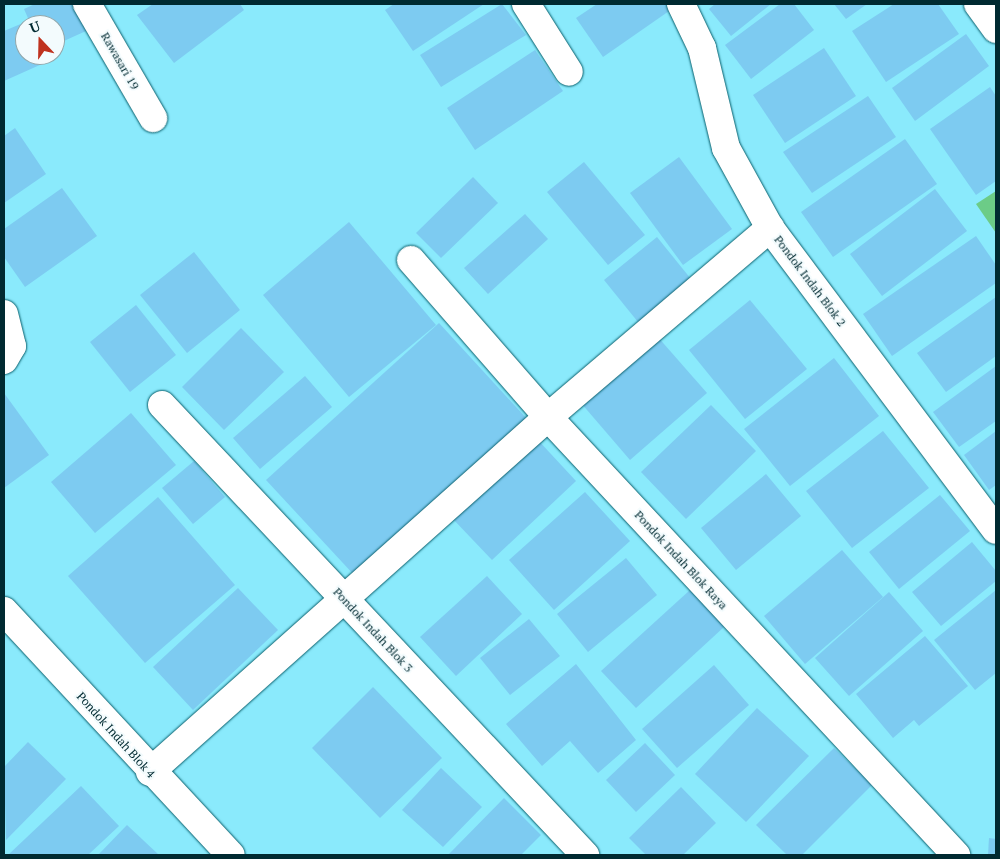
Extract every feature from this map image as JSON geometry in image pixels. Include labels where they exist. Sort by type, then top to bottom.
[{"type":"street","name":"Rawasari 19","points":[[86,4],[153,118]]},
{"type":"street","points":[[526,4],[570,72]]},
{"type":"street","name":"Pondok Indah Blok 2","points":[[681,4],[702,48],[726,148],[770,228],[996,530]]},
{"type":"street","points":[[978,4],[996,29]]},
{"type":"street","points":[[150,772],[548,417],[770,228]]},
{"type":"street","name":"Pondok Indah Blok Raya","points":[[411,260],[548,417],[956,855]]},
{"type":"street","points":[[4,314],[12,346],[4,360]]},
{"type":"street","name":"Pondok Indah Blok 3","points":[[162,405],[585,855]]},
{"type":"street","name":"Pondok Indah Blok 4","points":[[4,611],[150,772],[231,855]]},
{"type":"green space","points":[[996,191],[996,233],[976,204]]},
{"type":"building","points":[[35,4],[74,4],[86,31],[65,40],[65,15],[27,15],[24,9]]},
{"type":"building","points":[[153,4],[240,4],[244,10],[174,63],[137,15]]},
{"type":"building","points":[[394,4],[484,4],[413,51],[385,10]]},
{"type":"building","points":[[502,4],[526,35],[441,87],[420,55]]},
{"type":"building","points":[[597,4],[669,4],[672,9],[603,57],[576,18]]},
{"type":"building","points":[[715,4],[771,4],[731,36],[709,9]]},
{"type":"building","points":[[780,4],[794,4],[814,30],[751,79],[725,45]]},
{"type":"building","points":[[834,4],[867,4],[846,19]]},
{"type":"building","points":[[894,4],[938,4],[959,34],[886,82],[852,31]]},
{"type":"building","points":[[15,26],[15,65],[40,65],[4,81],[4,31]]},
{"type":"building","points":[[966,34],[989,66],[915,121],[892,88]]},
{"type":"building","points":[[824,48],[856,96],[785,143],[753,95]]},
{"type":"building","points":[[535,50],[563,91],[475,150],[447,108]]},
{"type":"building","points":[[990,87],[996,96],[996,181],[976,195],[930,129]]},
{"type":"building","points":[[868,96],[896,137],[812,193],[783,152]]},
{"type":"building","points":[[15,128],[46,174],[4,203],[4,136]]},
{"type":"building","points":[[905,139],[937,184],[833,257],[801,212]]},
{"type":"building","points":[[679,157],[732,229],[683,265],[630,193]]},
{"type":"building","points":[[584,162],[645,235],[608,265],[547,192]]},
{"type":"building","points":[[473,177],[498,203],[441,258],[416,233]]},
{"type":"building","points":[[62,188],[97,236],[25,287],[4,257],[4,229]]},
{"type":"building","points":[[935,189],[967,231],[882,296],[850,254]]},
{"type":"building","points":[[525,214],[548,239],[488,294],[464,268]]},
{"type":"building","points":[[349,222],[436,325],[349,397],[263,295]]},
{"type":"building","points":[[976,236],[996,265],[996,283],[892,356],[863,314]]},
{"type":"building","points":[[657,237],[695,284],[642,327],[604,280]]},
{"type":"building","points":[[194,252],[240,310],[187,353],[140,295]]},
{"type":"building","points":[[996,297],[996,356],[946,392],[917,353]]},
{"type":"building","points":[[750,300],[807,369],[745,419],[689,350]]},
{"type":"building","points":[[136,305],[176,355],[130,392],[90,342]]},
{"type":"building","points":[[439,323],[527,419],[355,576],[266,480]]},
{"type":"building","points":[[241,328],[284,372],[224,430],[182,387]]},
{"type":"building","points":[[657,336],[707,393],[630,460],[581,403]]},
{"type":"building","points":[[834,358],[879,416],[790,486],[744,429]]},
{"type":"building","points":[[996,366],[996,421],[959,447],[933,412]]},
{"type":"building","points":[[305,376],[332,407],[260,469],[233,438]]},
{"type":"building","points":[[4,393],[49,455],[4,488]]},
{"type":"building","points":[[711,405],[756,451],[686,519],[641,472]]},
{"type":"building","points":[[131,413],[176,465],[95,533],[51,482]]},
{"type":"building","points":[[883,431],[929,488],[852,548],[806,491]]},
{"type":"building","points":[[996,431],[996,485],[989,490],[964,455]]},
{"type":"building","points":[[537,439],[576,481],[492,560],[452,518]]},
{"type":"building","points":[[194,461],[225,497],[193,524],[162,488]]},
{"type":"building","points":[[766,474],[801,516],[736,570],[701,528]]},
{"type":"building","points":[[585,492],[630,541],[554,610],[509,560]]},
{"type":"building","points":[[940,495],[970,531],[899,589],[869,552]]},
{"type":"building","points":[[158,497],[235,585],[145,663],[68,576]]},
{"type":"building","points":[[972,542],[996,571],[996,581],[941,626],[912,592]]},
{"type":"building","points":[[842,550],[883,597],[805,664],[764,616]]},
{"type":"building","points":[[626,558],[657,595],[588,652],[557,614]]},
{"type":"building","points":[[487,576],[522,614],[456,676],[420,637]]},
{"type":"building","points":[[238,588],[278,630],[193,710],[153,667]]},
{"type":"building","points":[[690,590],[724,627],[636,708],[601,671]]},
{"type":"building","points":[[996,590],[996,673],[975,690],[934,640]]},
{"type":"building","points":[[889,592],[923,631],[849,696],[815,658]]},
{"type":"building","points":[[529,619],[560,656],[510,695],[480,658]]},
{"type":"building","points":[[925,636],[968,686],[919,726],[914,720],[893,738],[856,694]]},
{"type":"building","points":[[576,664],[636,740],[598,773],[570,741],[542,766],[506,724]]},
{"type":"building","points":[[714,665],[749,705],[677,768],[642,729]]},
{"type":"building","points":[[373,687],[442,758],[380,818],[312,748]]},
{"type":"building","points":[[757,708],[809,756],[746,822],[695,774]]},
{"type":"building","points":[[28,742],[66,779],[6,840],[4,767]]},
{"type":"building","points":[[645,743],[675,775],[636,812],[606,780]]},
{"type":"building","points":[[834,748],[872,785],[802,855],[787,855],[756,825]]},
{"type":"building","points":[[441,768],[482,807],[443,847],[402,810]]},
{"type":"building","points":[[81,786],[119,826],[88,855],[8,855]]},
{"type":"building","points":[[681,787],[716,823],[683,855],[646,855],[629,838]]},
{"type":"building","points":[[504,798],[541,835],[521,855],[448,855]]},
{"type":"building","points":[[127,825],[159,855],[98,855]]},
{"type":"building","points":[[989,838],[996,839],[996,855],[988,855]]}]
